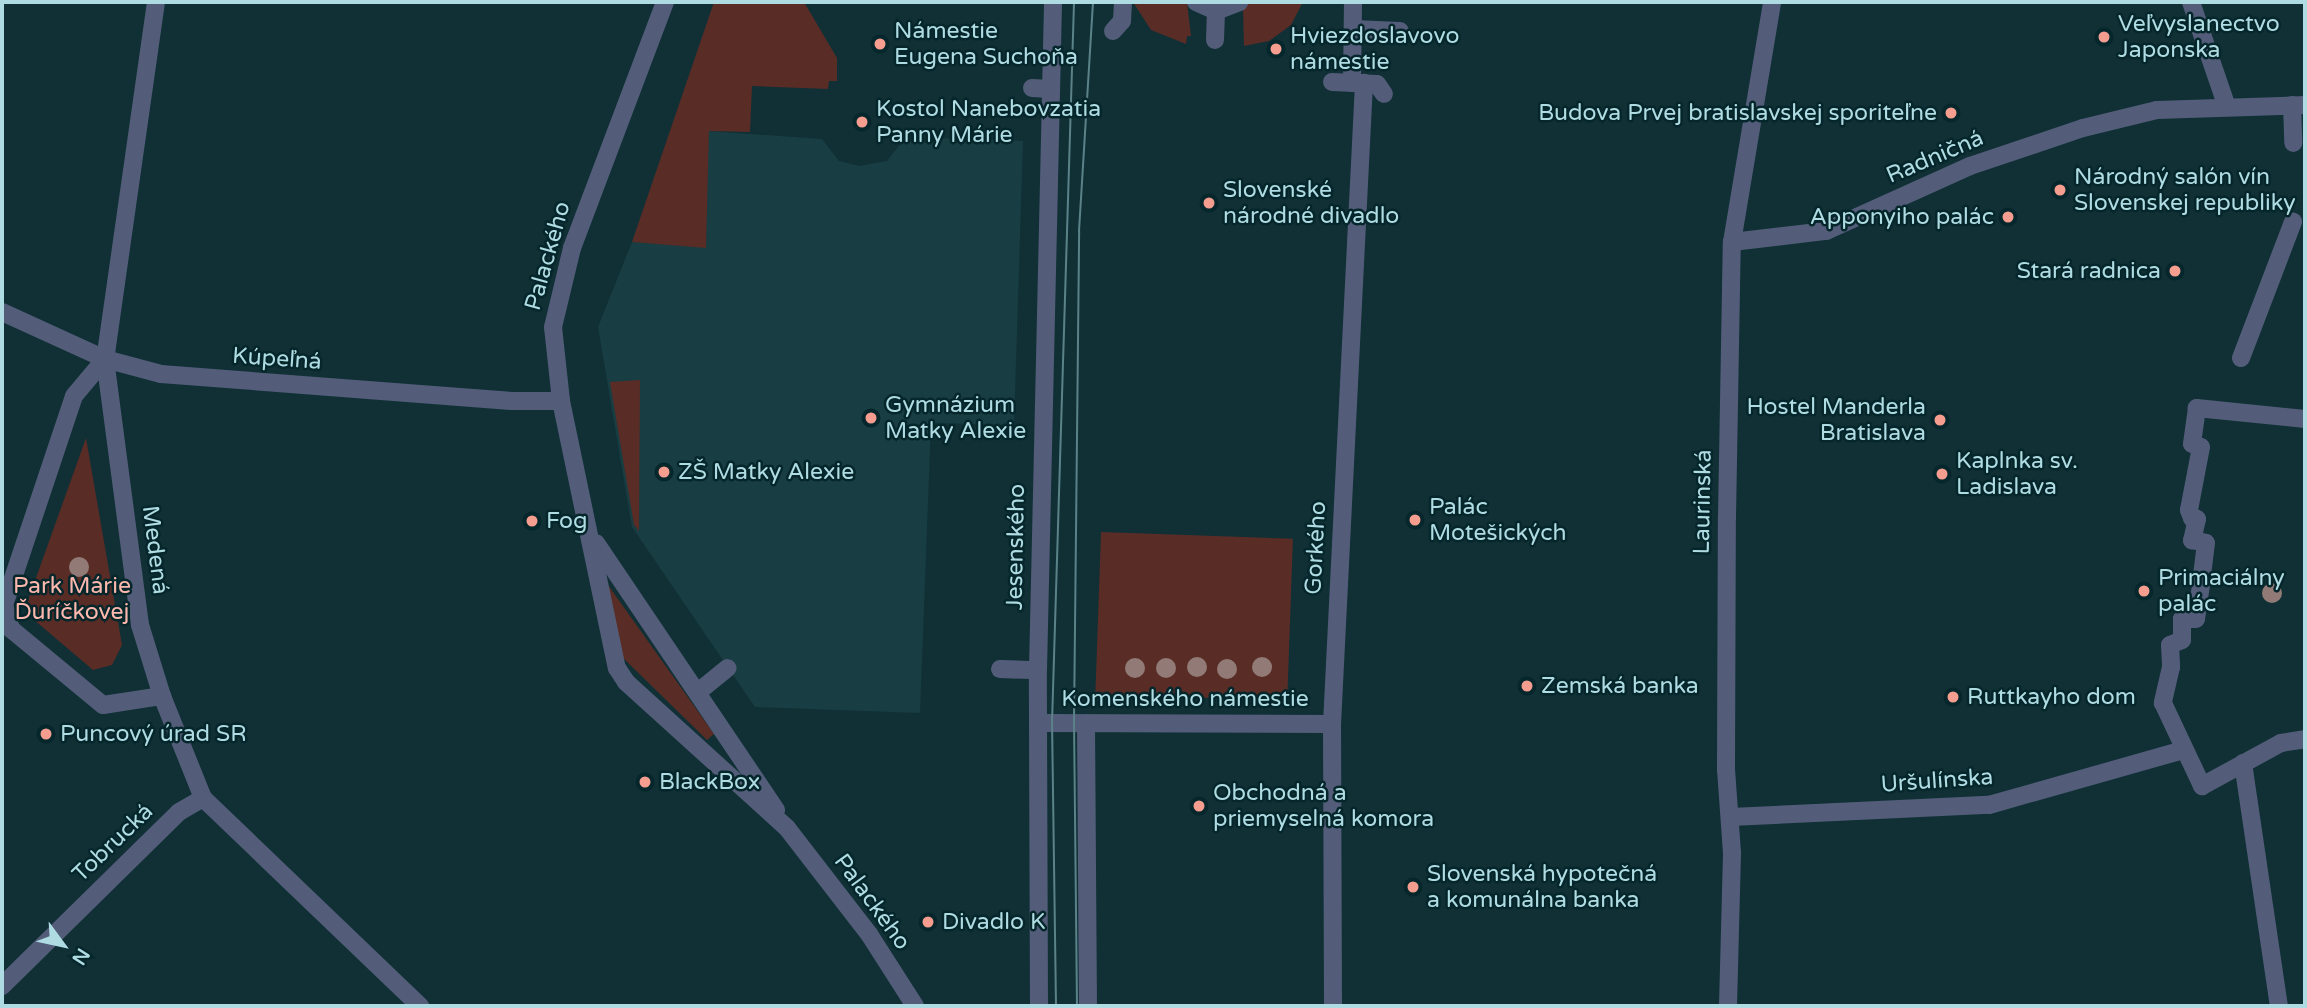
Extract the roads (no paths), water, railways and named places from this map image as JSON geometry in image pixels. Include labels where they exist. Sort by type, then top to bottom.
[{"type":"street","name":"Medená","points":[[156,2],[105,359],[140,625],[162,696],[203,799],[420,1006]]},
{"type":"street","name":"Palackého","points":[[665,2],[559,295],[553,340],[561,401],[617,668],[626,682],[787,828]]},
{"type":"street","name":"Jesenského","points":[[1039,1006],[1041,89],[1053,2]]},
{"type":"street","points":[[1113,31],[1122,21],[1123,2]]},
{"type":"street","points":[[1196,2],[1216,11],[1239,2]]},
{"type":"street","points":[[1353,2],[1353,29],[1360,87]]},
{"type":"street","name":"Laurinská","points":[[1728,1006],[1730,817],[1727,517],[1732,243],[1772,2]]},
{"type":"street","points":[[2191,2],[2227,107]]},
{"type":"street","points":[[1215,40],[1216,11]]},
{"type":"street","points":[[1353,29],[1401,31]]},
{"type":"street","points":[[1332,82],[1360,87],[1377,83],[1384,94]]},
{"type":"street","name":"Gorkého","points":[[1333,1006],[1332,724],[1360,87]]},
{"type":"street","points":[[2293,143],[2299,105]]},
{"type":"street","name":"Radničná","points":[[1732,243],[1826,231],[1970,166],[2083,128],[2157,110],[2299,105]]},
{"type":"street","points":[[2241,358],[2293,222]]},
{"type":"street","name":"Kúpeľná","points":[[2,312],[105,359],[161,374],[512,401],[561,401]]},
{"type":"street","points":[[105,359],[74,396],[4,605],[11,629],[103,705],[162,696]]},
{"type":"street","points":[[2305,419],[2197,408],[2192,444],[2200,447],[2189,510],[2192,518],[2197,519],[2192,540],[2206,543],[2202,578],[2196,619],[2182,620],[2182,640],[2170,645],[2163,703],[2183,751],[2202,786],[2281,743],[2305,739]]},
{"type":"street","name":"Palackého","points":[[590,534],[787,828],[869,934],[915,1006]]},
{"type":"street","points":[[698,692],[728,668]]},
{"type":"street","points":[[1000,669],[1038,670]]},
{"type":"street","name":"Komenského námestie","points":[[1038,723],[1332,724]]},
{"type":"street","points":[[1086,723],[1088,1006]]},
{"type":"street","name":"Uršulínska","points":[[1730,817],[1989,805],[2183,751]]},
{"type":"street","points":[[2243,763],[2279,1006]]},
{"type":"street","name":"Tobrucká","points":[[2,986],[179,813],[203,799]]},
{"type":"tram line","points":[[1056,1006],[1052,723],[1074,2]]},
{"type":"tram line","points":[[1077,1006],[1074,723],[1079,231],[1093,2]]},
{"type":"place","name":"Veľvyslanectvo Japonska","points":[[2104,37]]},
{"type":"place","name":"Námestie Eugena Suchoňa","points":[[880,44]]},
{"type":"place","name":"Hviezdoslavovo námestie","points":[[1276,49]]},
{"type":"place","name":"Budova Prvej bratislavskej sporiteľne","points":[[1951,113]]},
{"type":"place","name":"Kostol Nanebovzatia Panny Márie","points":[[862,122]]},
{"type":"place","name":"Národný salón vín Slovenskej republiky","points":[[2060,190]]},
{"type":"place","name":"Slovenské národné divadlo","points":[[1209,203]]},
{"type":"place","name":"Apponyiho palác","points":[[2008,217]]},
{"type":"place","name":"Stará radnica","points":[[2175,271]]},
{"type":"place","name":"Gymnázium Matky Alexie","points":[[871,418]]},
{"type":"place","name":"Hostel Manderla Bratislava","points":[[1940,420]]},
{"type":"place","name":"ZŠ Matky Alexie","points":[[664,472]]},
{"type":"place","name":"Kaplnka sv. Ladislava","points":[[1942,474]]},
{"type":"place","name":"Palác Motešických","points":[[1415,520]]},
{"type":"place","name":"Fog","points":[[532,521]]},
{"type":"place","name":"Primaciálny palác","points":[[2144,591]]},
{"type":"place","name":"Zemská banka","points":[[1527,686]]},
{"type":"place","name":"Ruttkayho dom","points":[[1953,697]]},
{"type":"place","name":"Puncový úrad SR","points":[[46,734]]},
{"type":"place","name":"BlackBox","points":[[645,782]]},
{"type":"place","name":"Obchodná a priemyselná komora","points":[[1199,806]]},
{"type":"place","name":"Slovenská hypotečná a komunálna banka","points":[[1413,887]]},
{"type":"place","name":"Divadlo K","points":[[928,922]]},
{"type":"park label","name":"Park Márie Ďuríčkovej","points":[[72,599]]}]
